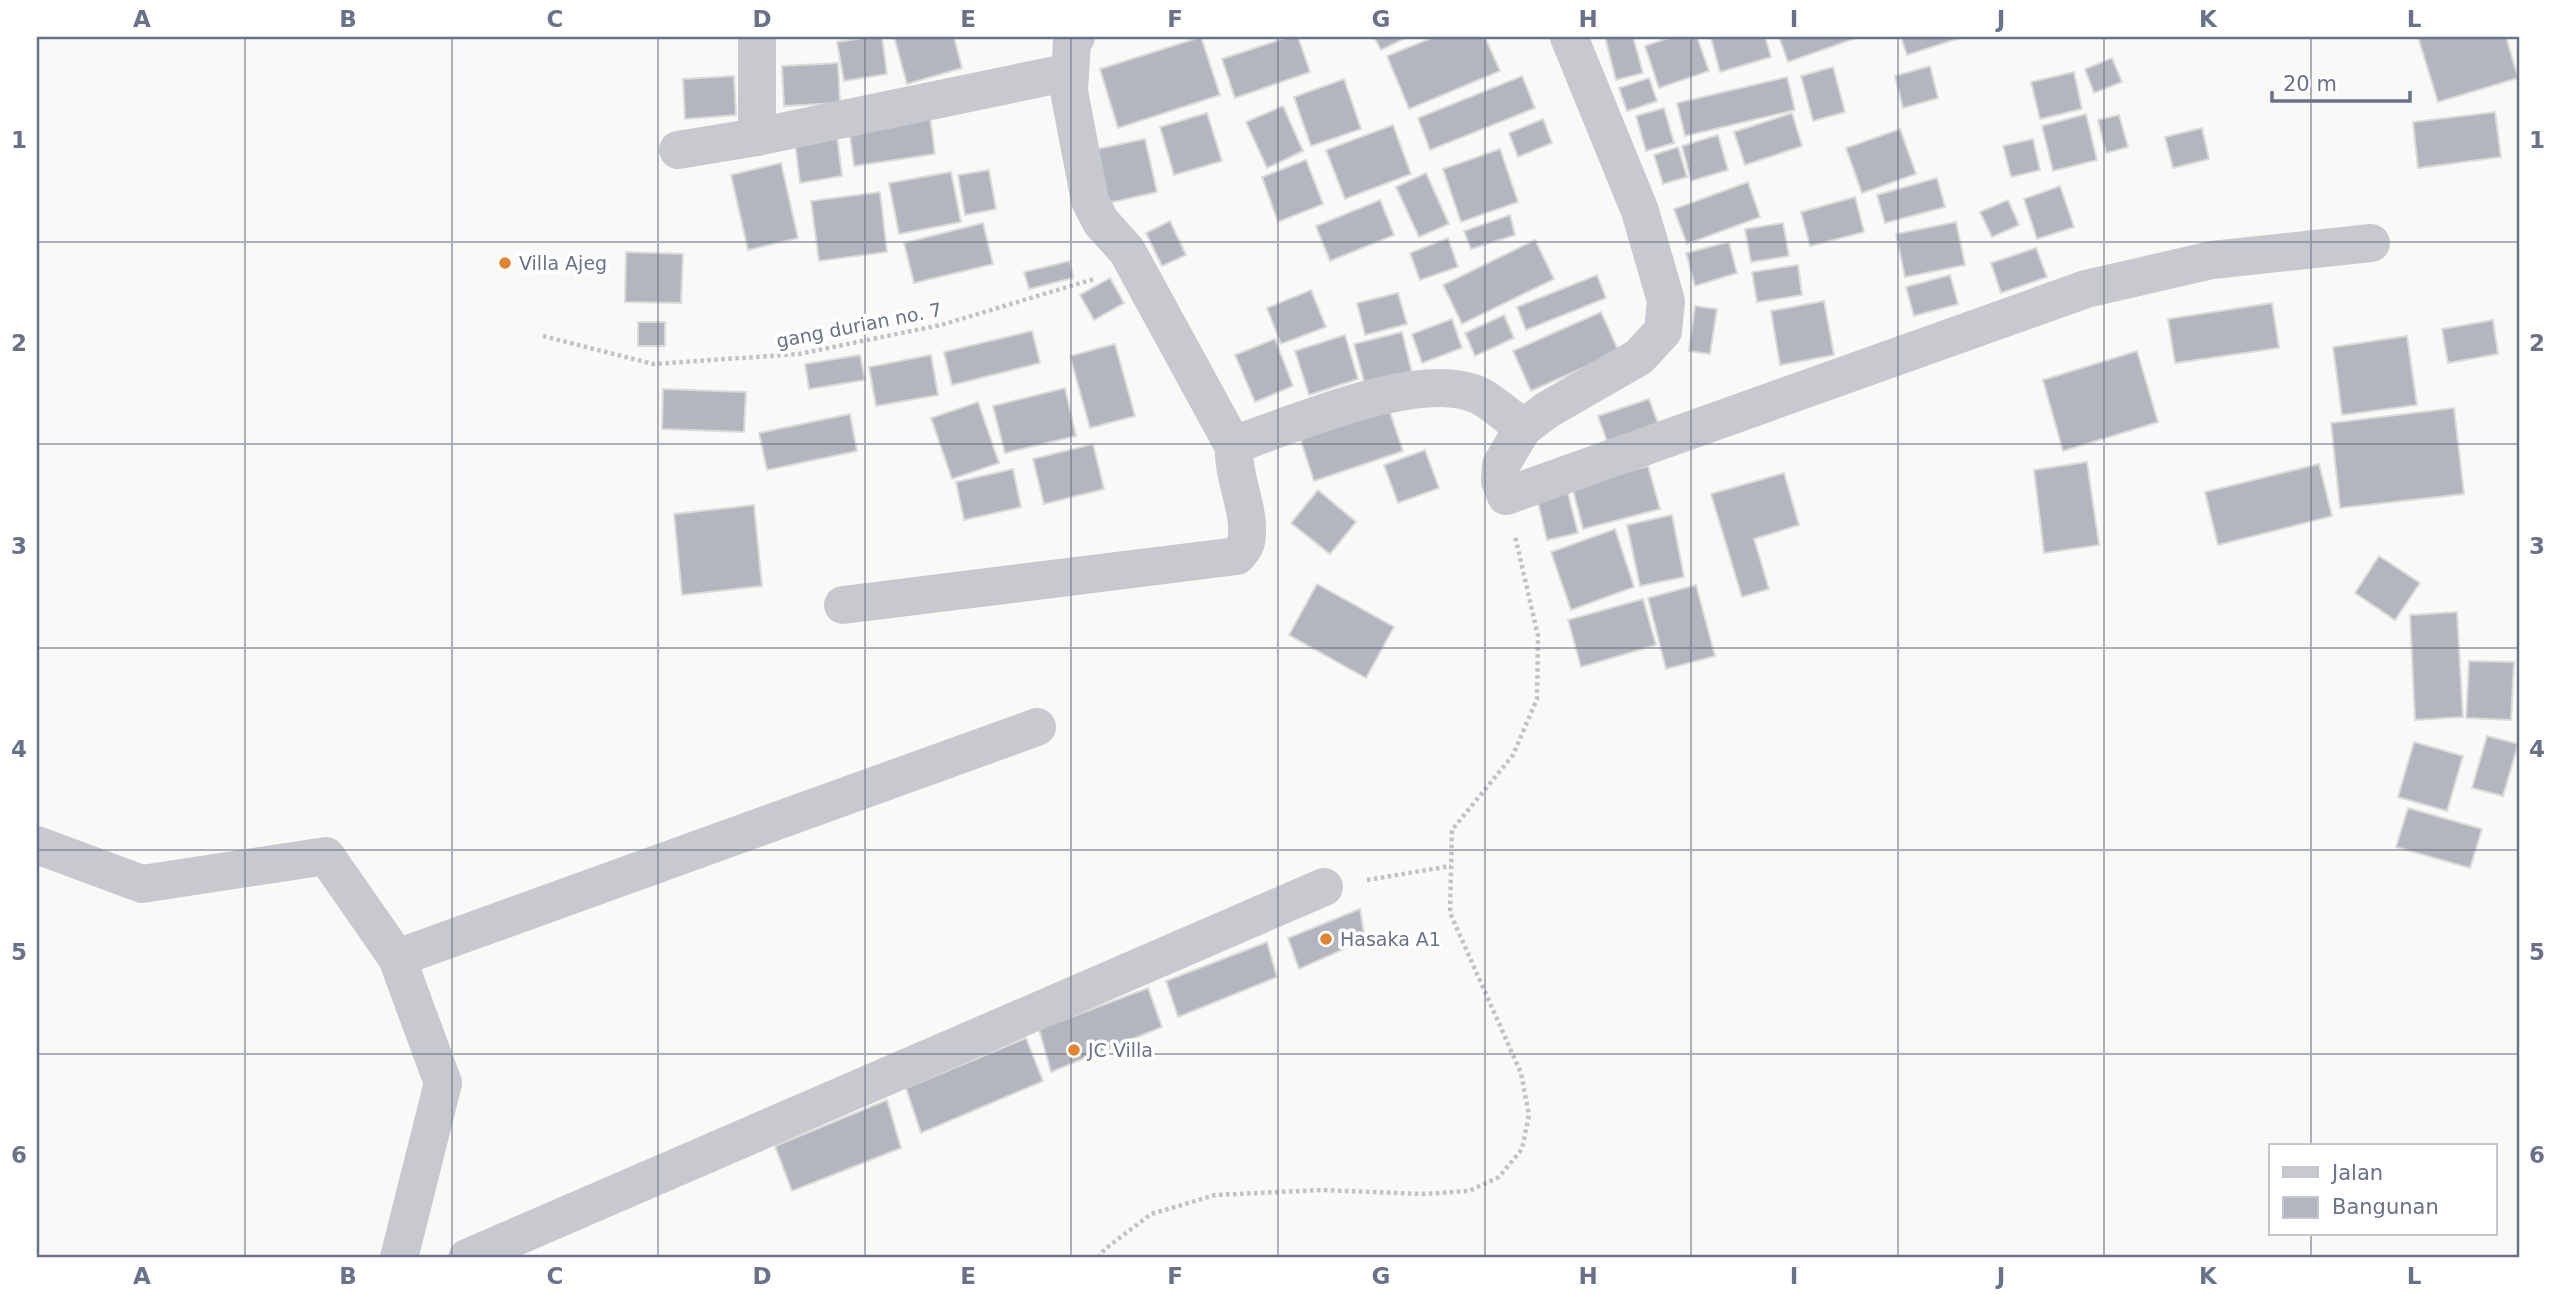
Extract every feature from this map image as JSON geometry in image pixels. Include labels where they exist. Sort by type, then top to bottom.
[{"type":"street","points":[[757,37],[757,137]]},
{"type":"street","points":[[1569,37],[1640,211],[1667,301],[1663,331],[1639,357],[1547,410],[1523,428],[1501,465],[1500,481],[1506,496],[2086,289],[2212,260],[2371,243]]},
{"type":"street","points":[[678,150],[757,137],[1073,55],[1069,91],[1090,201],[1101,222],[1127,251],[1234,447],[1233,461],[1246,524],[1246,544],[1237,555],[843,605]]},
{"type":"street","points":[[1234,447],[1244,441],[1353,405],[1415,388],[1458,388],[1481,396],[1523,428]]},
{"type":"street","points":[[397,958],[1037,727]]},
{"type":"street","points":[[37,845],[142,884],[326,856],[397,958],[443,1083],[399,1258]]},
{"type":"street","points":[[467,1258],[1324,887]]},
{"type":"path","name":"gang durian no. 7","points":[[543,336],[653,364],[799,354],[941,326],[1135,266]]},
{"type":"path","points":[[1098,1258],[1105,1249],[1151,1214],[1215,1195],[1321,1190],[1423,1194],[1469,1191],[1499,1177],[1522,1149],[1529,1115],[1521,1073],[1450,913],[1451,830],[1513,755],[1538,699],[1538,636],[1506,496]]},
{"type":"path","points":[[1324,887],[1451,866]]},
{"type":"building","points":[[882,37],[887,74],[844,81],[837,42]]},
{"type":"building","points":[[894,37],[954,37],[962,68],[907,84]]},
{"type":"building","points":[[1201,37],[1220,95],[1118,128],[1100,69]]},
{"type":"building","points":[[1288,37],[1298,37],[1310,72],[1235,98],[1222,59]]},
{"type":"building","points":[[1374,37],[1408,37],[1381,50]]},
{"type":"building","points":[[1434,37],[1485,37],[1500,71],[1409,109],[1387,56]]},
{"type":"building","points":[[1605,37],[1633,37],[1643,73],[1616,80]]},
{"type":"building","points":[[1671,37],[1697,37],[1709,71],[1659,88],[1645,46]]},
{"type":"building","points":[[1765,37],[1771,57],[1720,72],[1711,38]]},
{"type":"building","points":[[1779,37],[1859,37],[1788,62]]},
{"type":"building","points":[[1901,37],[1963,37],[1907,55]]},
{"type":"building","points":[[2418,37],[2506,37],[2518,78],[2438,102]]},
{"type":"building","points":[[2112,58],[2122,82],[2094,93],[2085,69]]},
{"type":"building","points":[[838,63],[840,103],[784,106],[782,66]]},
{"type":"building","points":[[1930,66],[1938,98],[1903,108],[1895,76]]},
{"type":"building","points":[[1833,67],[1845,112],[1813,121],[1801,76]]},
{"type":"building","points":[[2074,72],[2082,109],[2040,119],[2031,82]]},
{"type":"building","points":[[734,76],[736,115],[685,119],[683,79]]},
{"type":"building","points":[[1522,76],[1535,108],[1430,150],[1418,118]]},
{"type":"building","points":[[1787,77],[1795,110],[1685,136],[1677,103]]},
{"type":"building","points":[[1649,78],[1657,101],[1627,111],[1619,88]]},
{"type":"building","points":[[1344,79],[1361,129],[1311,146],[1294,97]]},
{"type":"building","points":[[1283,106],[1303,151],[1267,168],[1246,122]]},
{"type":"building","points":[[1664,108],[1674,143],[1646,151],[1636,116]]},
{"type":"building","points":[[929,109],[935,154],[854,166],[848,121]]},
{"type":"building","points":[[2495,112],[2501,157],[2418,168],[2413,122]]},
{"type":"building","points":[[1207,113],[1222,161],[1174,175],[1160,127]]},
{"type":"building","points":[[1792,113],[1802,146],[1745,165],[1734,132]]},
{"type":"building","points":[[2086,114],[2097,160],[2053,171],[2042,126]]},
{"type":"building","points":[[2119,115],[2128,147],[2106,153],[2098,120]]},
{"type":"building","points":[[1543,119],[1552,143],[1518,157],[1509,133]]},
{"type":"building","points":[[1393,125],[1411,174],[1345,199],[1326,150]]},
{"type":"building","points":[[2202,128],[2209,159],[2173,168],[2165,137]]},
{"type":"building","points":[[1900,129],[1916,174],[1862,193],[1846,148]]},
{"type":"building","points":[[1718,135],[1728,170],[1691,181],[1682,146]]},
{"type":"building","points":[[837,136],[842,176],[800,183],[795,142]]},
{"type":"building","points":[[1145,139],[1157,192],[1100,205],[1088,151]]},
{"type":"building","points":[[2033,139],[2040,170],[2011,177],[2003,146]]},
{"type":"building","points":[[1678,147],[1687,177],[1663,184],[1654,155]]},
{"type":"building","points":[[1500,149],[1518,202],[1461,222],[1443,169]]},
{"type":"building","points":[[1306,160],[1323,204],[1278,222],[1262,177]]},
{"type":"building","points":[[781,163],[798,238],[748,250],[731,175]]},
{"type":"building","points":[[989,170],[996,209],[965,215],[958,175]]},
{"type":"building","points":[[951,172],[961,222],[899,234],[889,183]]},
{"type":"building","points":[[1426,173],[1449,224],[1419,237],[1396,187]]},
{"type":"building","points":[[1937,178],[1945,207],[1885,223],[1877,195]]},
{"type":"building","points":[[1748,182],[1760,217],[1687,244],[1674,209]]},
{"type":"building","points":[[2060,186],[2074,227],[2037,239],[2024,199]]},
{"type":"building","points":[[880,192],[887,252],[819,261],[811,201]]},
{"type":"building","points":[[1855,197],[1864,232],[1810,246],[1801,212]]},
{"type":"building","points":[[1380,200],[1394,235],[1330,261],[1316,226]]},
{"type":"building","points":[[2008,200],[2019,225],[1992,237],[1980,212]]},
{"type":"building","points":[[1510,215],[1515,235],[1471,249],[1464,231]]},
{"type":"building","points":[[1170,221],[1186,255],[1162,266],[1146,233]]},
{"type":"building","points":[[1956,222],[1965,265],[1905,277],[1896,234]]},
{"type":"building","points":[[983,223],[993,264],[914,283],[904,243]]},
{"type":"building","points":[[1783,223],[1789,256],[1751,262],[1745,229]]},
{"type":"building","points":[[1448,238],[1458,267],[1420,280],[1410,253]]},
{"type":"building","points":[[1535,240],[1554,279],[1462,324],[1443,285]]},
{"type":"building","points":[[1729,242],[1737,273],[1695,286],[1686,253]]},
{"type":"building","points":[[2036,248],[2047,277],[2001,293],[1991,263]]},
{"type":"building","points":[[626,252],[683,254],[681,303],[625,302]]},
{"type":"building","points":[[1070,261],[1073,278],[1029,289],[1024,272]]},
{"type":"building","points":[[1798,265],[1802,295],[1757,302],[1752,272]]},
{"type":"building","points":[[1597,275],[1606,298],[1526,330],[1517,307]]},
{"type":"building","points":[[1950,275],[1958,304],[1914,316],[1906,287]]},
{"type":"building","points":[[1110,278],[1124,303],[1094,320],[1080,295]]},
{"type":"building","points":[[1311,290],[1326,327],[1281,344],[1267,308]]},
{"type":"building","points":[[1398,293],[1407,324],[1365,335],[1357,303]]},
{"type":"building","points":[[1824,301],[1834,355],[1780,365],[1771,311]]},
{"type":"building","points":[[2272,303],[2279,348],[2175,363],[2168,319]]},
{"type":"building","points":[[1695,306],[1717,309],[1710,354],[1689,351]]},
{"type":"building","points":[[1601,312],[1619,352],[1531,391],[1513,351]]},
{"type":"building","points":[[1504,315],[1514,338],[1475,356],[1465,333]]},
{"type":"building","points":[[1452,319],[1462,348],[1422,363],[1412,334]]},
{"type":"building","points":[[2493,320],[2498,354],[2448,363],[2442,329]]},
{"type":"building","points":[[638,322],[665,322],[665,346],[638,346]]},
{"type":"building","points":[[1032,331],[1040,363],[952,385],[944,352]]},
{"type":"building","points":[[1402,332],[1412,373],[1365,385],[1354,344]]},
{"type":"building","points":[[1345,335],[1358,379],[1309,395],[1295,351]]},
{"type":"building","points":[[2407,336],[2417,405],[2342,415],[2333,347]]},
{"type":"building","points":[[1275,339],[1293,386],[1255,402],[1235,355]]},
{"type":"building","points":[[1115,344],[1135,416],[1090,428],[1070,356]]},
{"type":"building","points":[[2137,351],[2158,422],[2063,451],[2043,380]]},
{"type":"building","points":[[860,355],[865,380],[809,389],[805,364]]},
{"type":"building","points":[[931,355],[938,395],[876,406],[869,367]]},
{"type":"building","points":[[1065,388],[1076,436],[1005,453],[993,406]]},
{"type":"building","points":[[663,389],[746,392],[744,432],[662,429]]},
{"type":"building","points":[[1649,399],[1659,426],[1608,444],[1598,416]]},
{"type":"building","points":[[1386,401],[1403,451],[1314,481],[1298,432]]},
{"type":"building","points":[[978,402],[999,463],[952,479],[931,418]]},
{"type":"building","points":[[2454,408],[2464,494],[2340,508],[2331,423]]},
{"type":"building","points":[[850,414],[857,451],[767,470],[759,433]]},
{"type":"building","points":[[1093,444],[1104,489],[1044,504],[1033,459]]},
{"type":"building","points":[[1425,450],[1439,488],[1398,503],[1384,465]]},
{"type":"building","points":[[2087,462],[2099,545],[2044,553],[2034,470]]},
{"type":"building","points":[[2319,464],[2332,516],[2218,545],[2205,492]]},
{"type":"building","points":[[1648,466],[1660,509],[1583,529],[1572,486]]},
{"type":"building","points":[[1013,469],[1021,507],[964,520],[956,482]]},
{"type":"building","points":[[1784,473],[1799,525],[1754,539],[1769,589],[1742,597],[1711,494]]},
{"type":"building","points":[[1318,490],[1356,522],[1330,554],[1291,523]]},
{"type":"building","points":[[1567,490],[1578,533],[1547,540],[1537,498]]},
{"type":"building","points":[[754,505],[762,586],[682,595],[674,514]]},
{"type":"building","points":[[1672,515],[1684,577],[1640,586],[1627,525]]},
{"type":"building","points":[[1615,529],[1634,587],[1571,610],[1551,552]]},
{"type":"building","points":[[2379,556],[2420,583],[2395,620],[2355,593]]},
{"type":"building","points":[[1317,584],[1394,627],[1366,678],[1289,635]]},
{"type":"building","points":[[1696,585],[1715,656],[1666,669],[1648,598]]},
{"type":"building","points":[[1643,599],[1656,645],[1581,667],[1568,620]]},
{"type":"building","points":[[2457,612],[2463,717],[2415,720],[2410,615]]},
{"type":"building","points":[[2469,661],[2514,662],[2511,720],[2466,718]]},
{"type":"building","points":[[2487,736],[2518,744],[2503,796],[2472,788]]},
{"type":"building","points":[[2414,742],[2463,756],[2447,811],[2398,797]]},
{"type":"building","points":[[2408,808],[2482,829],[2470,868],[2396,847]]},
{"type":"building","name":"Hasaka A1","points":[[1360,909],[1365,940],[1299,969],[1288,938]]},
{"type":"building","points":[[1267,942],[1277,977],[1178,1017],[1166,981]]},
{"type":"building","name":"JC Villa","points":[[1148,988],[1162,1027],[1051,1072],[1039,1029]]},
{"type":"building","points":[[1026,1038],[1043,1081],[921,1133],[906,1088]]},
{"type":"building","points":[[887,1100],[901,1148],[792,1191],[775,1146]]},
{"type":"place","name":"Villa Ajeg","points":[[505,263]]},
{"type":"place","name":"Hasaka A1","points":[[1326,939]]},
{"type":"place","name":"JC Villa","points":[[1074,1050]]}]
